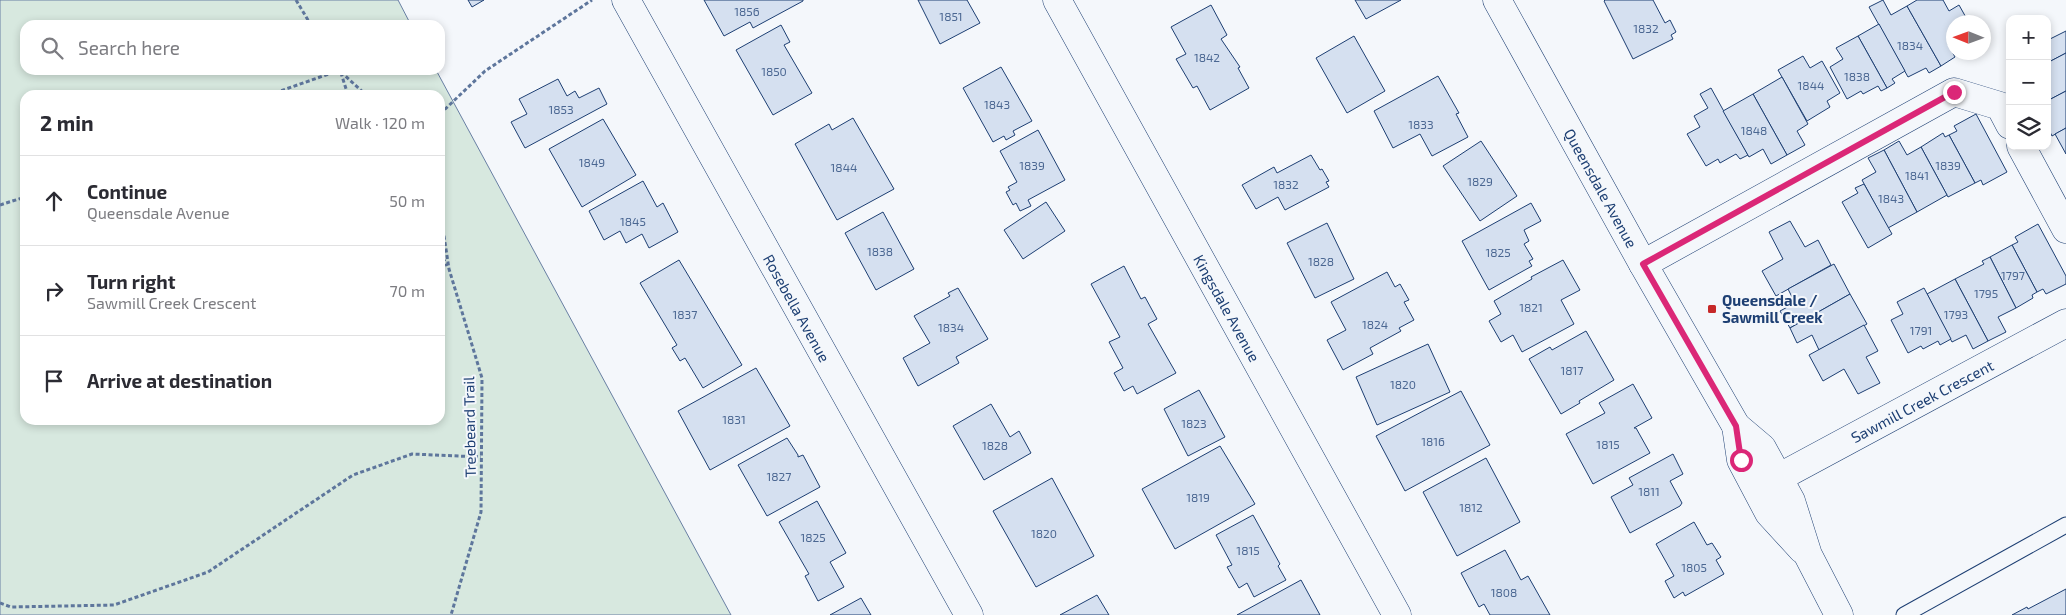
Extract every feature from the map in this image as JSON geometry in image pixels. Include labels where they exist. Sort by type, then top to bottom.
[{"type":"street","name":"Rosebella Avenue","points":[[626,0],[969,615]]},
{"type":"street","name":"Kingsdale Avenue","points":[[1057,0],[1397,615]]},
{"type":"street","name":"Queensdale Avenue","points":[[1497,0],[1643,264],[1736,426],[1762,448],[1791,501],[1808,555],[1839,615]]},
{"type":"street","points":[[1643,264],[1954,92],[2000,106],[2006,117]]},
{"type":"street","points":[[2024,150],[2066,229]]},
{"type":"street","name":"Sawmill Creek Crescent","points":[[1778,478],[2066,323]]},
{"type":"street","name":"Queensdale Avenue","points":[[1736,426],[1741,460],[1769,512],[1808,555]]},
{"type":"lane","points":[[1904,615],[2066,524]]},
{"type":"path","points":[[296,0],[308,20]]},
{"type":"path","points":[[445,109],[484,71],[592,0]]},
{"type":"path","points":[[283,90],[325,75]]},
{"type":"path","points":[[341,75],[346,90]]},
{"type":"path","points":[[344,75],[361,90]]},
{"type":"path","points":[[0,205],[20,199]]},
{"type":"path","name":"Treebeard Trail","points":[[445,243],[449,269],[482,378],[481,512],[451,615]]},
{"type":"path","points":[[445,261],[449,269]]},
{"type":"path","points":[[0,603],[11,607],[114,605],[208,572],[354,475],[412,454],[481,457]]},
{"type":"shaded area","points":[[0,0],[398,0],[408,20],[20,20],[20,75],[439,75],[731,615],[0,615]]},
{"type":"building","points":[[468,0],[484,0],[472,7]]},
{"type":"building","points":[[704,0],[803,1],[753,28],[750,22],[724,36]]},
{"type":"building","points":[[918,0],[967,0],[980,23],[940,44]]},
{"type":"building","points":[[1355,0],[1401,0],[1366,19]]},
{"type":"building","points":[[1605,0],[1653,0],[1665,23],[1670,20],[1676,32],[1671,35],[1673,39],[1633,59]]},
{"type":"building","points":[[1883,0],[1891,15],[1907,6],[1941,66],[1929,73],[1926,68],[1908,77],[1869,7]]},
{"type":"building","points":[[1917,0],[1943,0],[1949,11],[1959,5],[1965,15],[1946,15],[1946,60],[1950,60],[1941,66],[1907,6]]},
{"type":"building","points":[[1211,5],[1227,35],[1221,39],[1240,67],[1238,68],[1249,88],[1210,110],[1197,86],[1193,88],[1176,59],[1186,54],[1171,27]]},
{"type":"building","points":[[1879,24],[1905,71],[1892,79],[1895,83],[1887,88],[1858,36]]},
{"type":"building","points":[[781,25],[790,42],[784,45],[812,93],[773,115],[736,50]]},
{"type":"building","points":[[2066,31],[2066,53],[2051,61],[2051,60],[2051,38]]},
{"type":"building","points":[[1354,36],[1385,91],[1347,113],[1316,58]]},
{"type":"building","points":[[1858,36],[1887,88],[1881,91],[1878,86],[1863,94],[1861,91],[1847,99],[1830,67],[1843,59],[1836,48]]},
{"type":"building","points":[[2066,53],[2066,91],[2051,99],[2051,61]]},
{"type":"building","points":[[1803,56],[1810,68],[1822,61],[1840,93],[1827,101],[1830,107],[1807,121],[1778,70]]},
{"type":"building","points":[[1001,67],[1032,121],[1013,131],[1015,135],[1006,140],[1004,136],[993,142],[963,88]]},
{"type":"building","points":[[1438,76],[1459,113],[1456,114],[1468,137],[1432,156],[1420,134],[1393,148],[1374,111]]},
{"type":"building","points":[[1782,77],[1808,124],[1797,131],[1805,145],[1787,155],[1753,94]]},
{"type":"building","points":[[558,79],[567,96],[575,91],[579,98],[599,88],[607,104],[525,148],[511,122],[527,114],[519,99]]},
{"type":"building","points":[[1711,88],[1748,155],[1740,159],[1736,154],[1720,163],[1718,159],[1706,166],[1687,134],[1700,127],[1694,116],[1708,108],[1700,94]]},
{"type":"building","points":[[2066,91],[2066,128],[2052,136],[2051,134],[2051,99]]},
{"type":"building","points":[[1753,94],[1787,155],[1771,164],[1763,149],[1749,157],[1723,111]]},
{"type":"building","points":[[1976,114],[2007,172],[1983,185],[1981,180],[1975,183],[1949,135],[1957,131],[1954,126]]},
{"type":"building","points":[[853,118],[894,189],[837,220],[795,144],[829,124],[832,130]]},
{"type":"building","points":[[603,119],[636,175],[582,207],[549,149]]},
{"type":"building","points":[[2066,128],[2066,154],[2055,134]]},
{"type":"building","points":[[1038,130],[1065,180],[1028,200],[1031,206],[1020,211],[1016,203],[1013,205],[1006,192],[1010,190],[1008,187],[1017,182],[1000,151]]},
{"type":"building","points":[[1943,133],[1945,137],[1949,135],[1975,183],[1948,197],[1921,147]]},
{"type":"building","points":[[1481,141],[1517,196],[1480,221],[1443,166]]},
{"type":"building","points":[[1899,141],[1907,155],[1921,147],[1947,195],[1917,212],[1884,150]]},
{"type":"building","points":[[1884,150],[1917,212],[1888,228],[1862,180],[1876,172],[1868,158]]},
{"type":"building","points":[[1311,155],[1329,181],[1326,182],[1329,187],[1285,210],[1278,197],[1256,209],[1242,185],[1274,167],[1277,173]]},
{"type":"building","points":[[643,181],[657,207],[663,203],[678,232],[649,248],[642,234],[626,243],[620,231],[604,240],[589,211]]},
{"type":"building","points":[[1864,184],[1892,234],[1868,248],[1842,202],[1858,193],[1855,188]]},
{"type":"building","points":[[1046,202],[1065,231],[1023,259],[1004,230]]},
{"type":"building","points":[[1531,203],[1541,221],[1524,230],[1529,241],[1524,244],[1533,259],[1529,261],[1532,266],[1489,290],[1462,241]]},
{"type":"building","points":[[883,212],[914,269],[876,290],[845,233]]},
{"type":"building","points":[[1790,221],[1805,247],[1818,240],[1831,265],[1776,296],[1762,271],[1783,259],[1769,232]]},
{"type":"building","points":[[1327,223],[1354,279],[1315,298],[1287,243]]},
{"type":"building","points":[[2038,224],[2066,276],[2066,284],[2046,294],[2043,289],[2037,292],[2012,245],[2018,242],[2015,237]]},
{"type":"building","points":[[2012,245],[2037,292],[2032,295],[2033,298],[2016,308],[1990,257]]},
{"type":"building","points":[[1990,257],[2016,308],[1998,317],[2006,332],[1988,341],[1955,279],[1984,264],[1982,261]]},
{"type":"building","points":[[679,260],[742,365],[703,388],[685,358],[680,361],[672,348],[677,345],[640,283]]},
{"type":"building","points":[[1563,260],[1580,290],[1561,300],[1574,324],[1522,352],[1513,335],[1501,342],[1489,321],[1501,314],[1494,301],[1532,279],[1531,277]]},
{"type":"building","points":[[1834,264],[1850,294],[1790,328],[1780,311],[1795,303],[1788,289]]},
{"type":"building","points":[[1124,266],[1141,299],[1145,297],[1157,319],[1148,324],[1176,373],[1137,394],[1133,386],[1124,391],[1114,373],[1123,368],[1109,342],[1120,337],[1091,284]]},
{"type":"building","points":[[1387,272],[1395,287],[1400,284],[1409,300],[1404,302],[1414,320],[1399,328],[1401,331],[1370,348],[1373,354],[1343,370],[1327,340],[1346,330],[1331,302]]},
{"type":"building","points":[[1955,279],[1988,341],[1973,349],[1966,335],[1952,342],[1927,294]]},
{"type":"building","points":[[958,288],[988,339],[956,357],[959,363],[918,386],[903,358],[930,343],[914,316],[950,296],[948,293]]},
{"type":"building","points":[[1924,288],[1951,339],[1940,345],[1938,341],[1923,349],[1921,346],[1908,353],[1891,320],[1903,314],[1897,302]]},
{"type":"building","points":[[1850,294],[1867,324],[1819,350],[1812,335],[1797,343],[1790,328]]},
{"type":"building","points":[[1864,325],[1878,351],[1866,357],[1880,383],[1858,394],[1844,369],[1823,381],[1809,355]]},
{"type":"building","points":[[1586,331],[1614,380],[1561,414],[1529,359],[1550,347],[1552,350]]},
{"type":"building","points":[[1428,344],[1450,392],[1377,425],[1356,377]]},
{"type":"building","points":[[756,368],[790,426],[710,470],[678,411]]},
{"type":"building","points":[[1633,384],[1652,418],[1634,428],[1636,428],[1650,453],[1593,484],[1566,434],[1605,413],[1599,403]]},
{"type":"building","points":[[1199,390],[1225,437],[1188,456],[1164,409]]},
{"type":"building","points":[[1461,391],[1490,445],[1405,491],[1376,436]]},
{"type":"building","points":[[991,404],[1010,437],[1019,431],[1031,453],[984,480],[953,426]]},
{"type":"building","points":[[787,438],[798,457],[803,455],[820,487],[767,516],[738,465]]},
{"type":"building","points":[[1220,446],[1255,504],[1175,549],[1142,489]]},
{"type":"building","points":[[1673,454],[1683,474],[1670,481],[1682,503],[1680,506],[1630,533],[1611,497],[1633,485],[1629,478]]},
{"type":"building","points":[[1486,458],[1520,522],[1457,556],[1423,492]]},
{"type":"building","points":[[1052,478],[1094,556],[1036,587],[993,511]]},
{"type":"building","points":[[817,501],[846,553],[830,562],[844,587],[818,601],[805,576],[809,574],[779,522]]},
{"type":"building","points":[[1253,515],[1280,564],[1278,566],[1286,580],[1254,597],[1247,583],[1239,588],[1227,567],[1232,565],[1216,535]]},
{"type":"building","points":[[1694,522],[1707,545],[1712,543],[1721,557],[1716,560],[1724,574],[1685,596],[1683,592],[1674,598],[1665,581],[1674,576],[1656,544]]},
{"type":"building","points":[[1505,550],[1521,580],[1528,576],[1550,615],[1490,615],[1484,604],[1479,607],[1461,573]]},
{"type":"building","points":[[1301,580],[1320,615],[1237,615]]},
{"type":"building","points":[[2066,589],[2066,615],[2012,615],[2027,607],[2028,609]]},
{"type":"building","points":[[1097,595],[1109,615],[1060,615]]},
{"type":"building","points":[[861,598],[871,615],[830,615]]},
{"type":"place","name":"Queensdale / Sawmill Creek","points":[[1712,309]]},
{"type":"route","points":[[1741,460],[1736,426],[1643,264],[1954,92]]}]
